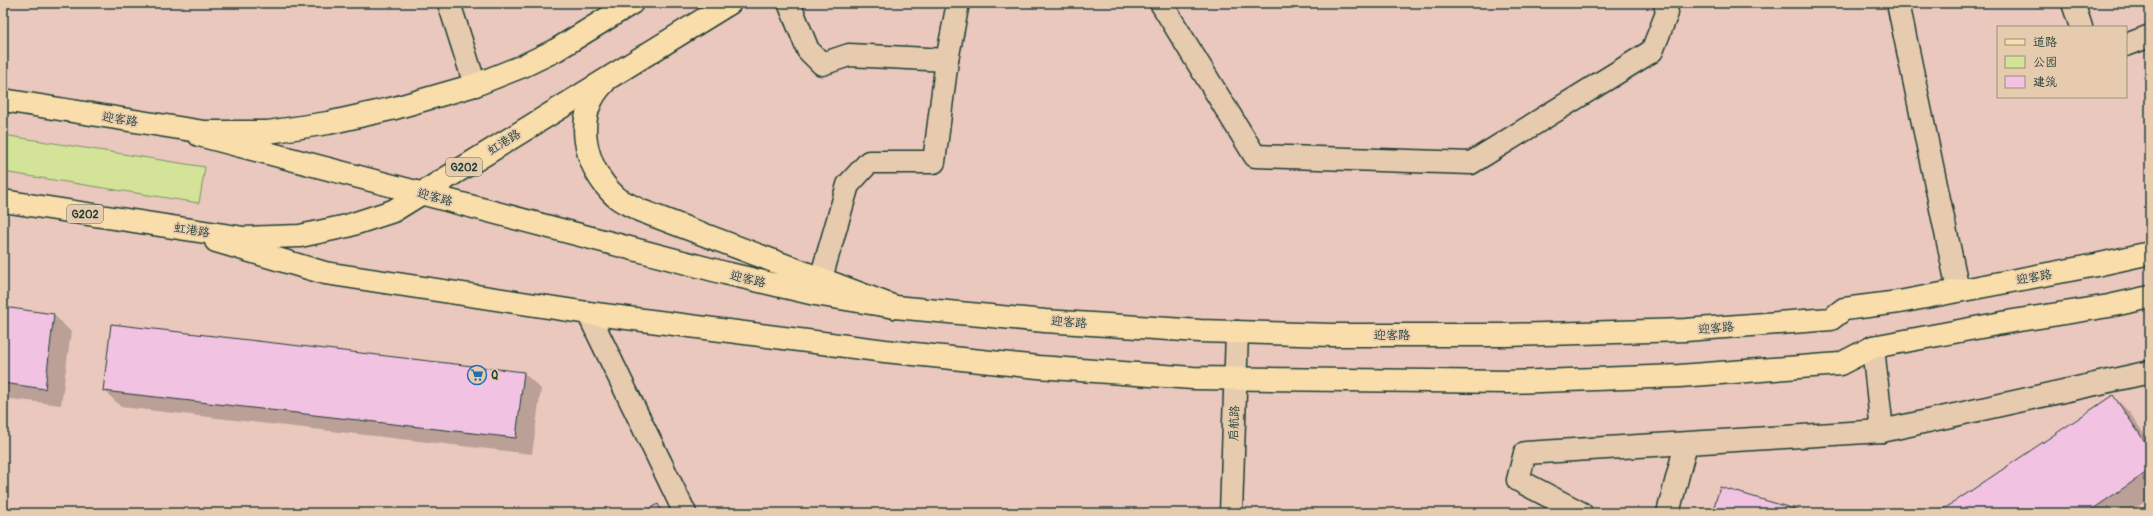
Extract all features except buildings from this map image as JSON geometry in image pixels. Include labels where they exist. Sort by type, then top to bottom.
[{"type":"main road","points":[[157,124],[204,132],[268,132],[328,124],[395,108],[475,84],[524,66],[556,50],[632,3]]},
{"type":"main road","name":"虹港路","points":[[168,226],[244,238],[300,236],[347,226],[394,211],[730,3]]},
{"type":"main road","points":[[612,76],[595,93],[587,112],[585,134],[589,159],[599,178],[616,197],[639,210],[895,307]]},
{"type":"main road","name":"迎客路","points":[[3,100],[157,124],[725,273],[815,294],[895,307],[1045,321],[1237,332],[1506,335],[1685,330],[1831,319],[1844,309],[1899,302],[2096,265],[2150,253]]},
{"type":"main road","name":"G202","points":[[3,201],[168,226]]},
{"type":"main road","points":[[168,226],[325,273],[588,313],[885,351],[1007,364],[1193,378],[1509,382],[1679,376],[1840,364],[1873,347],[2013,321],[2109,306],[2150,297]]},
{"type":"street","points":[[449,3],[475,84]]},
{"type":"street","points":[[789,3],[808,50],[822,64],[849,55],[947,60]]},
{"type":"street","points":[[820,278],[848,185],[869,162],[934,162],[947,60],[958,3]]},
{"type":"street","points":[[1161,3],[1256,156],[1471,163],[1652,51],[1667,13],[1665,3]]},
{"type":"street","points":[[1898,3],[1958,290]]},
{"type":"street","points":[[2073,3],[2081,26]]},
{"type":"street","points":[[2127,45],[2150,36]]},
{"type":"street","points":[[588,313],[684,513]]},
{"type":"street","name":"启航路","points":[[1231,513],[1237,332]]},
{"type":"street","points":[[1873,347],[1882,431]]},
{"type":"street","points":[[1581,513],[1518,480],[1524,453],[1882,431],[2150,372]]},
{"type":"street","points":[[1668,513],[1686,444]]},
{"type":"green space","points":[[3,135],[205,167],[199,203],[3,172]]},
{"type":"place","name":"Q","points":[[477,375]]}]
